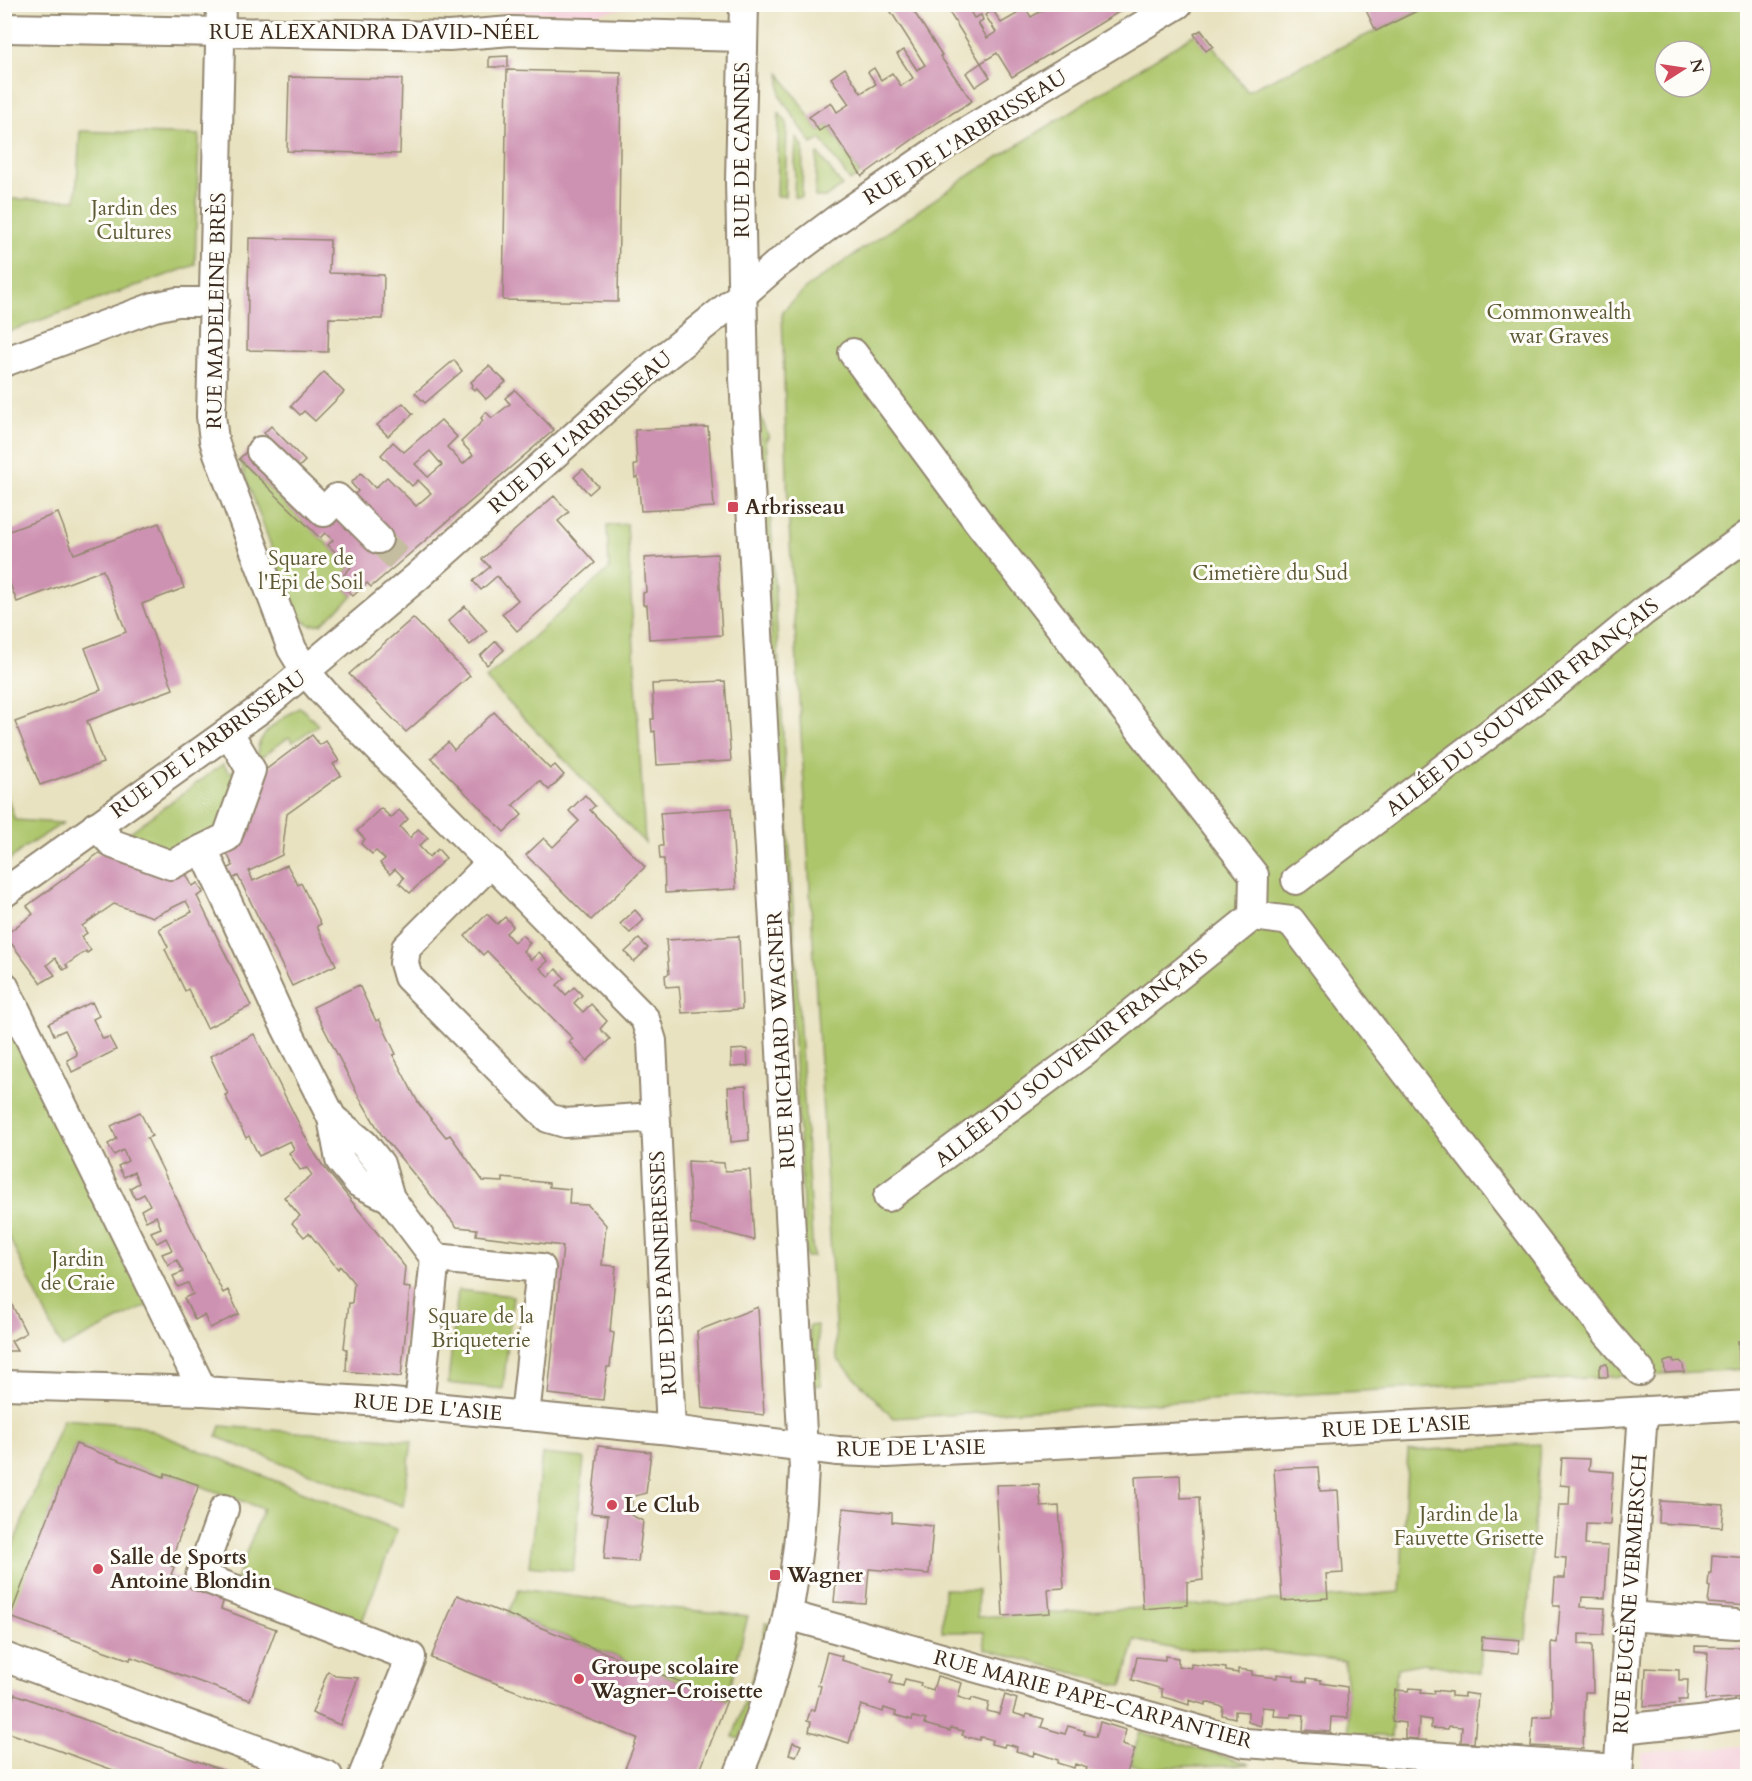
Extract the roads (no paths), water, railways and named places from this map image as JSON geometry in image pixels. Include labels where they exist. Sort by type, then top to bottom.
[{"type":"street","name":"RUE MADELEINE BRÈS","points":[[221,4],[211,416],[214,440],[292,649],[306,672]]},
{"type":"street","name":"RUE DE CANNES","points":[[742,295],[740,181],[744,4]]},
{"type":"street","name":"RUE DE L'ARBRISSEAU","points":[[4,892],[229,733],[306,672],[409,569],[776,265],[836,220],[932,154],[1179,4]]},
{"type":"street","name":"RUE ALEXANDRA DAVID-NÉEL","points":[[4,28],[449,36],[511,30],[743,37]]},
{"type":"street","name":"RUE RICHARD WAGNER","points":[[738,1776],[769,1694],[788,1615],[800,1536],[804,1477],[746,435],[742,295]]},
{"type":"street","points":[[4,362],[154,307],[177,302],[215,302]]},
{"type":"street","points":[[853,353],[979,523],[1254,875],[1253,916],[1291,921]]},
{"type":"street","points":[[261,451],[324,512],[337,498],[378,538]]},
{"type":"street","name":"ALLÉE DU SOUVENIR FRANÇAIS","points":[[1296,880],[1558,682],[1644,611],[1748,535]]},
{"type":"street","name":"RUE DES PANNERESSES","points":[[306,672],[645,1019],[652,1041],[671,1430]]},
{"type":"street","points":[[96,826],[113,844],[171,865],[226,837],[251,770],[229,733]]},
{"type":"street","points":[[203,849],[277,1010],[332,1118],[364,1144],[380,1164],[390,1198],[435,1258],[418,1405]]},
{"type":"street","points":[[492,862],[406,948],[404,963],[408,977],[548,1118],[566,1123],[655,1117]]},
{"type":"street","points":[[1254,875],[1296,880],[1291,921],[1607,1332],[1640,1371]]},
{"type":"street","name":"ALLÉE DU SOUVENIR FRANÇAIS","points":[[888,1197],[1080,1055],[1253,916]]},
{"type":"street","points":[[4,986],[203,1391]]},
{"type":"street","points":[[435,1258],[541,1268],[525,1416]]},
{"type":"street","name":"RUE DE L'ASIE","points":[[4,1385],[203,1391],[418,1405],[671,1430],[838,1451],[887,1453],[1643,1413],[1748,1405]]},
{"type":"street","name":"RUE EUGÈNE VERMERSCH","points":[[1618,1773],[1643,1413]]},
{"type":"street","points":[[224,1509],[200,1576],[411,1657],[363,1776]]},
{"type":"street","name":"RUE MARIE PAPE-CARPANTIER","points":[[788,1615],[1245,1743],[1618,1773]]},
{"type":"street","points":[[1628,1616],[1736,1624]]},
{"type":"street","points":[[4,1658],[328,1776]]},
{"type":"street","points":[[1621,1729],[1748,1714]]},
{"type":"tunnel","points":[[378,539],[401,561]]},
{"type":"place","name":"Arbrisseau","points":[[733,507]]},
{"type":"place","name":"Le Club","points":[[612,1505]]},
{"type":"place","name":"Salle de Sports Antoine Blondin","points":[[98,1569]]},
{"type":"place","name":"Wagner","points":[[775,1575]]},
{"type":"place","name":"Groupe scolaire Wagner-Croisette","points":[[579,1679]]},
{"type":"park label","name":"Jardin des Cultures","points":[[134,220]]},
{"type":"park label","name":"Commonwealth war Graves","points":[[1559,324]]},
{"type":"park label","name":"Square de l'Epi de Soil","points":[[311,570]]},
{"type":"park label","name":"Cimetière du Sud","points":[[1270,573]]},
{"type":"park label","name":"Jardin de Craie","points":[[78,1271]]},
{"type":"park label","name":"Square de la Briqueterie","points":[[481,1328]]},
{"type":"park label","name":"Jardin de la Fauvette Grisette","points":[[1469,1526]]}]
